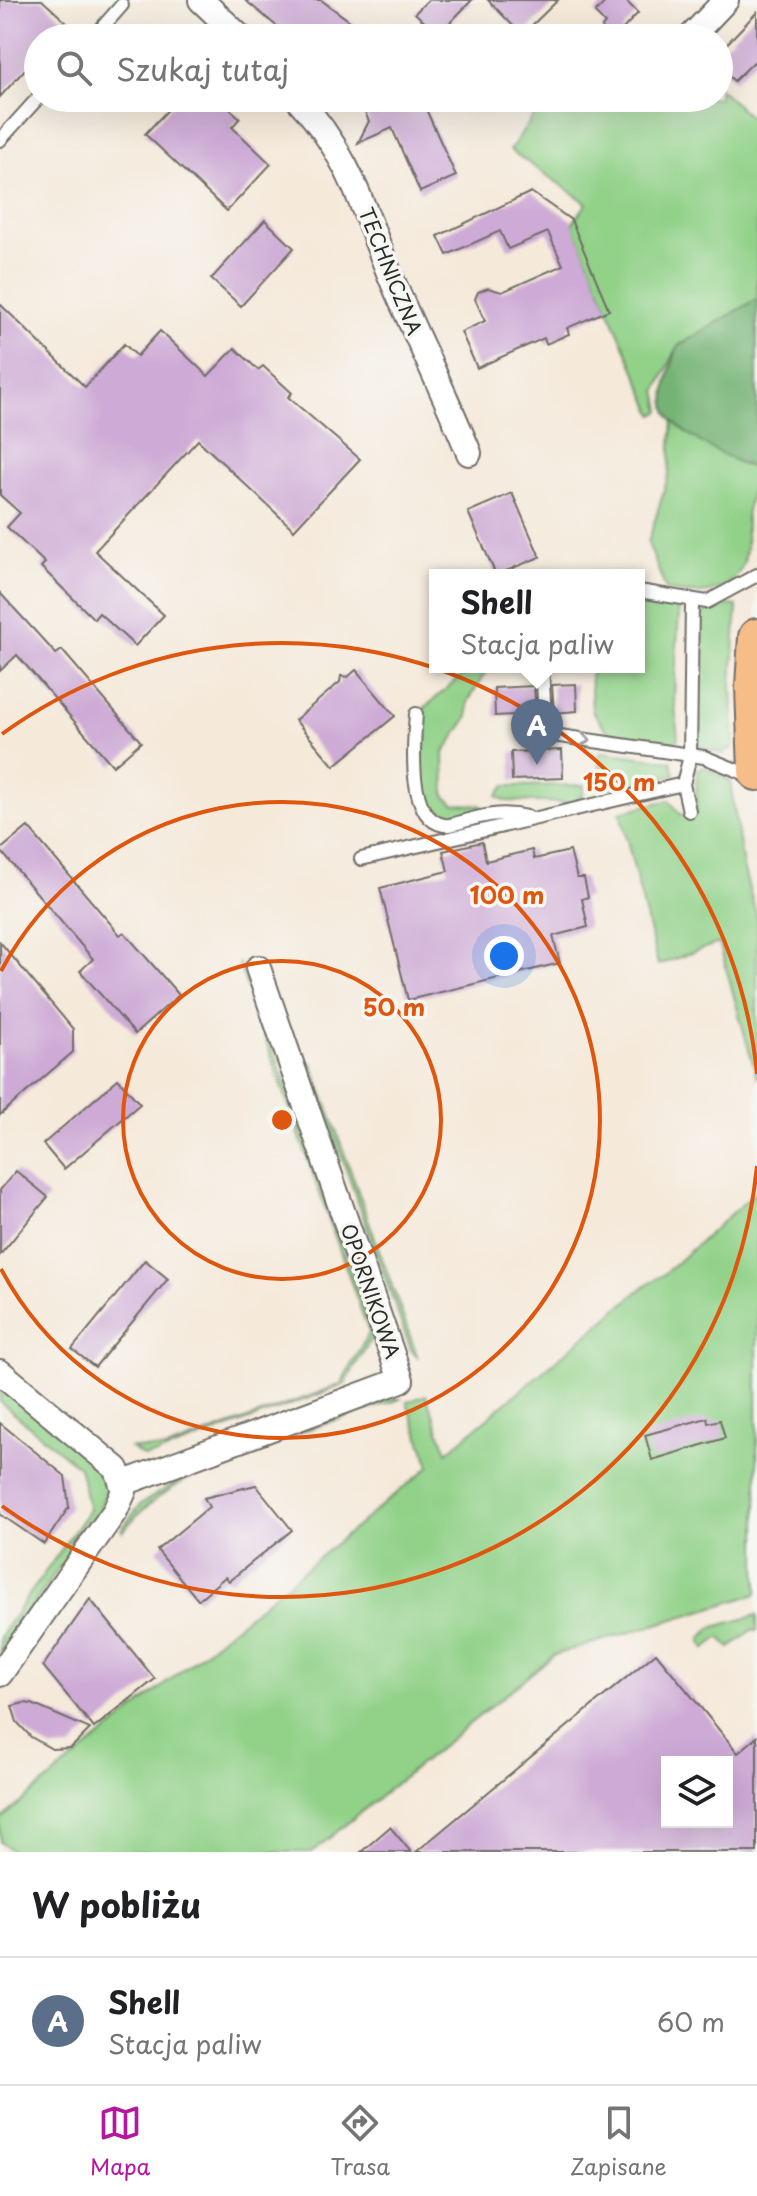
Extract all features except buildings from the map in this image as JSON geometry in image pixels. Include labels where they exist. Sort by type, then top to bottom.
[{"type":"main road","points":[[757,637],[754,687],[757,775]]},
{"type":"street","points":[[201,0],[226,24]]},
{"type":"street","points":[[703,24],[726,0]]},
{"type":"street","name":"TECHNICZNA","points":[[310,112],[348,167],[393,282],[469,453]]},
{"type":"street","name":"OPORNIKOWA","points":[[124,1483],[401,1380],[258,968]]},
{"type":"street","points":[[0,1372],[117,1469],[124,1483],[115,1511],[0,1674]]},
{"type":"lane","points":[[105,24],[122,5]]},
{"type":"lane","points":[[0,140],[25,112]]},
{"type":"lane","points":[[645,592],[692,602],[719,598],[757,575]]},
{"type":"lane","points":[[689,811],[683,784],[690,756],[692,602]]},
{"type":"lane","points":[[542,673],[546,734],[690,756],[720,762],[757,775]]},
{"type":"lane","points":[[416,714],[410,753],[420,799],[432,821],[445,826],[508,812],[531,818]]},
{"type":"lane","points":[[361,859],[683,784]]},
{"type":"green space","points":[[733,101],[757,124],[757,299],[678,346],[657,390],[661,411],[654,415],[572,224],[587,203],[510,150],[536,112],[733,112]]},
{"type":"green space","points":[[757,299],[756,468],[721,454],[682,429],[668,413],[665,397],[678,346]]},
{"type":"green space","points":[[673,420],[742,465],[756,468],[746,518],[743,564],[728,584],[706,592],[666,590],[648,543],[669,474]]},
{"type":"green space","points":[[645,603],[676,606],[679,612],[674,696],[678,739],[670,744],[611,735],[592,711],[590,673],[645,673]]},
{"type":"green space","points":[[727,605],[737,606],[732,685],[734,747],[723,754],[701,747],[695,740],[698,615]]},
{"type":"green space","points":[[465,673],[485,673],[468,702],[468,717],[444,753],[445,796],[455,804],[481,805],[483,811],[448,819],[430,807],[418,756],[422,710]]},
{"type":"green space","points":[[602,752],[671,761],[675,774],[614,792],[603,784],[598,756]]},
{"type":"green space","points":[[703,766],[730,781],[743,867],[757,918],[757,1078],[719,943],[658,965],[620,812],[669,800],[681,815],[696,814],[697,770]]},
{"type":"green space","points":[[584,785],[583,795],[572,803],[506,801],[497,796],[505,786]]},
{"type":"green space","points":[[238,962],[265,1024],[373,1335],[344,1385],[144,1457],[131,1448],[166,1449],[340,1385],[369,1333]]},
{"type":"green space","points":[[312,1064],[418,1358],[411,1350],[310,1069]]},
{"type":"green space","points":[[757,1191],[757,1594],[554,1655],[312,1852],[14,1852],[0,1842],[0,1820],[430,1466],[407,1402],[426,1395],[447,1452],[647,1284],[663,1275]]},
{"type":"green space","points":[[0,1384],[103,1472],[107,1488],[100,1508],[0,1653],[0,1636],[89,1510],[79,1467],[0,1402]]},
{"type":"green space","points":[[391,1397],[400,1399],[291,1435],[211,1467],[175,1486],[145,1508],[123,1532],[121,1529],[141,1504],[178,1481],[176,1475]]},
{"type":"green space","points":[[757,1615],[757,1631],[753,1629],[730,1648],[720,1637],[705,1649],[701,1639],[711,1628]]},
{"type":"place","name":"Shell","points":[[537,765]]}]
